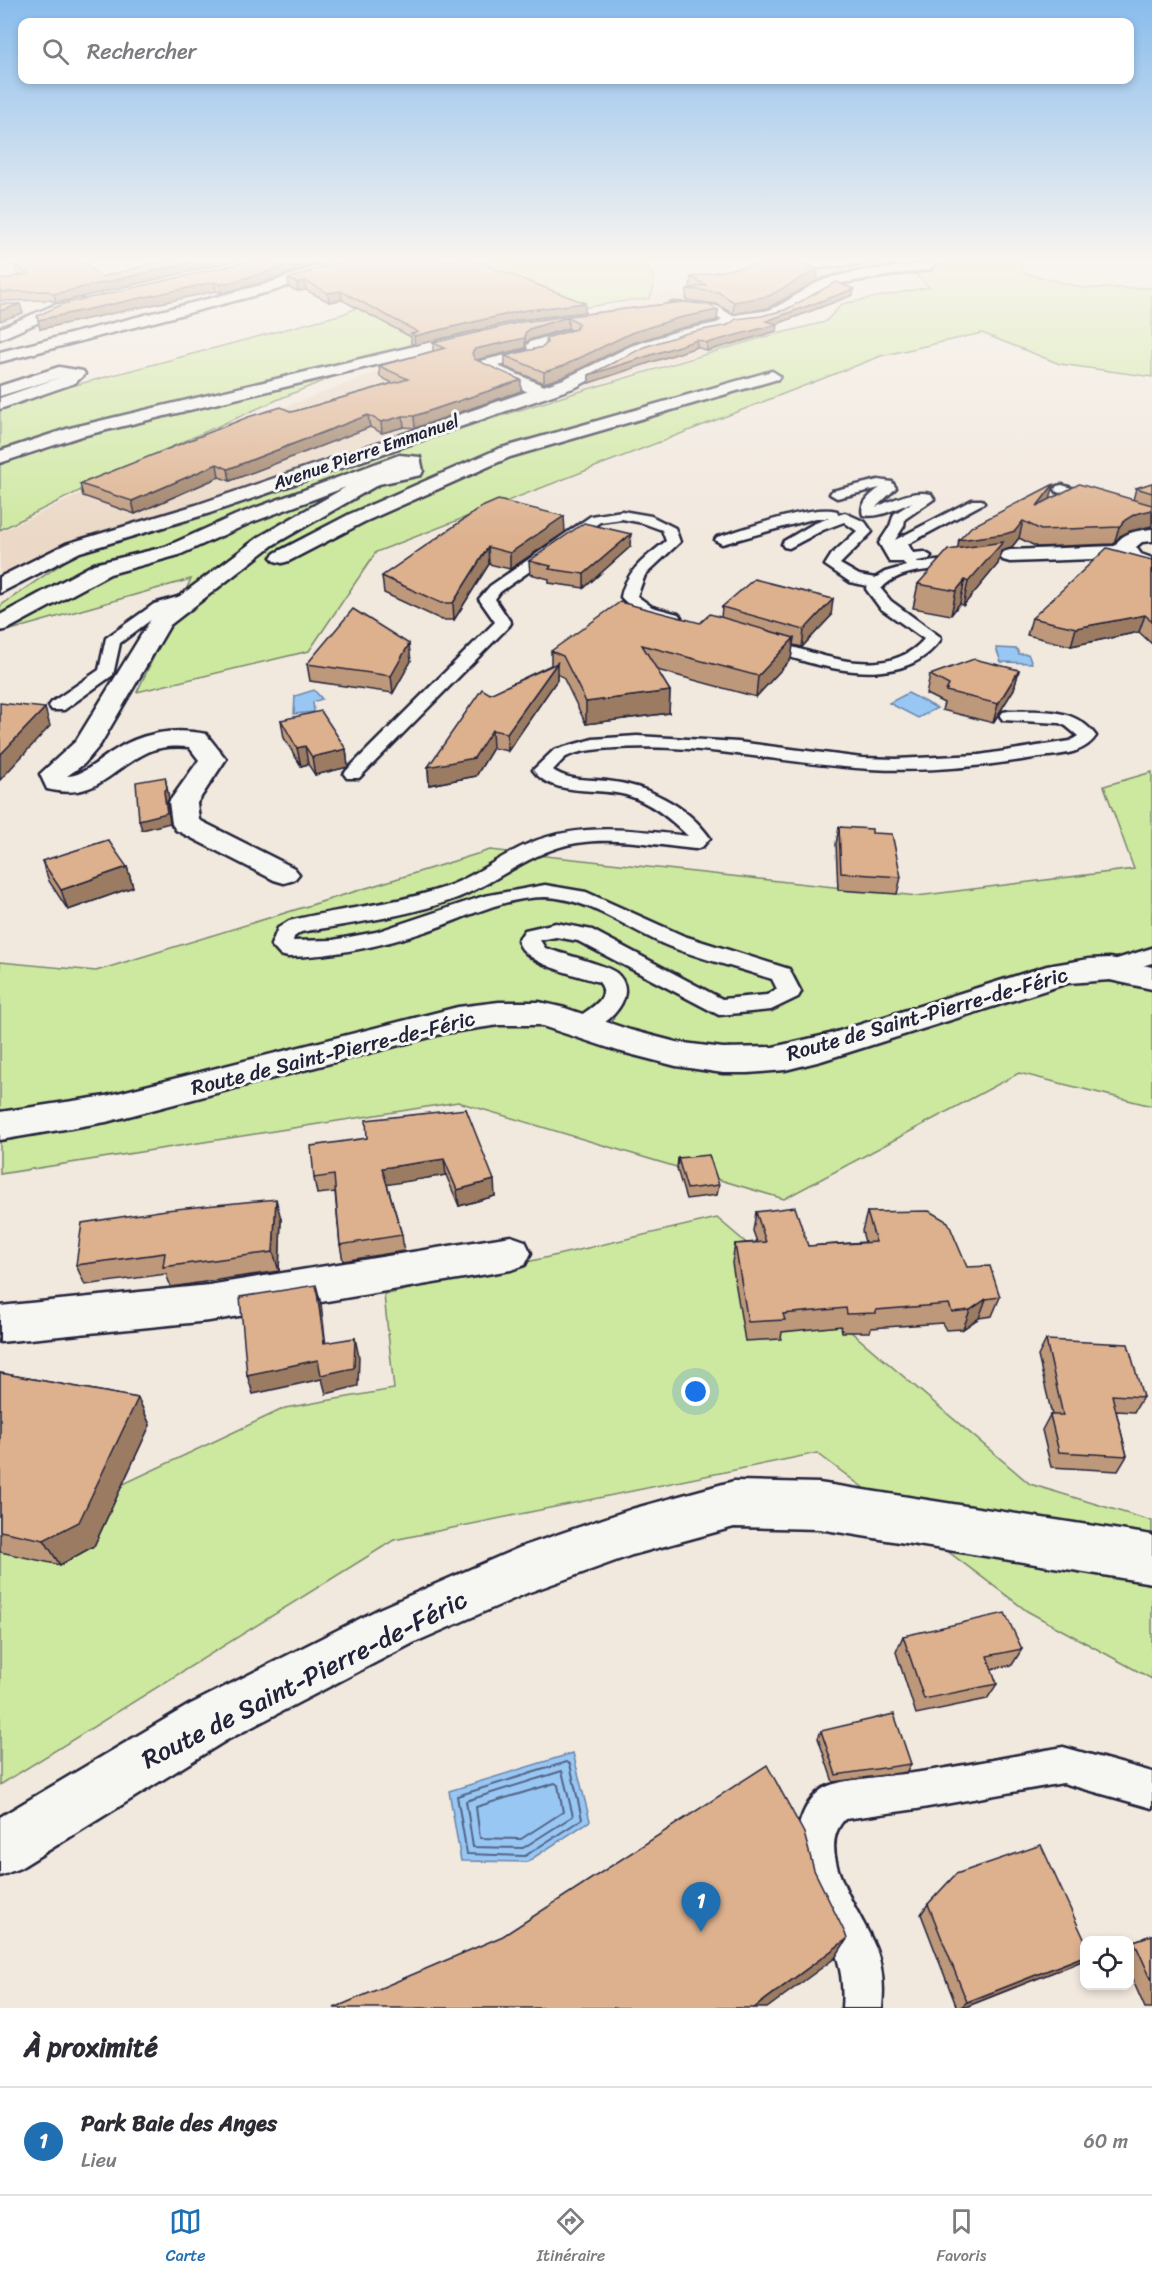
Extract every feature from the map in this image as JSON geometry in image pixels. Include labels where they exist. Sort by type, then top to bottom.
[{"type":"street","points":[[0,357],[17,353]]},
{"type":"street","points":[[0,457],[47,439],[408,353]]},
{"type":"street","points":[[534,353],[482,365],[543,392]]},
{"type":"street","name":"Avenue Pierre Emmanuel","points":[[0,586],[73,548],[203,509],[570,383],[630,353]]},
{"type":"street","points":[[0,391],[59,372],[77,374],[69,380],[0,404]]},
{"type":"street","points":[[212,580],[239,582],[357,518],[504,453],[772,375]]},
{"type":"street","points":[[0,624],[102,568],[172,551],[243,519],[399,461],[413,461],[414,471],[374,480],[266,541],[161,621],[87,745],[75,758],[53,774],[57,783],[67,787],[93,778],[116,758],[140,746],[176,737],[197,740],[213,759],[183,802],[186,824],[284,874]]},
{"type":"street","points":[[1126,552],[1125,545],[1129,541],[1136,537],[1152,535]]},
{"type":"street","points":[[1004,556],[1126,552],[1152,566]]},
{"type":"street","name":"Route de Saint-Pierre-de-Féric","points":[[0,1126],[106,1110],[445,1021],[518,1013],[553,1017],[579,1027],[688,1058],[732,1062],[774,1059],[825,1048],[1063,972],[1112,968],[1137,972],[1152,978]]},
{"type":"street","points":[[0,1324],[209,1304],[511,1253]]},
{"type":"street","name":"Route de Saint-Pierre-de-Féric","points":[[0,1848],[207,1723],[398,1625],[521,1571],[632,1532],[734,1504],[819,1506],[1152,1559]]},
{"type":"lane","points":[[837,494],[878,484],[887,485],[889,488],[875,497],[868,512],[874,512],[911,498],[926,497],[927,499],[899,517],[897,526],[886,543],[895,559],[911,563],[975,561]]},
{"type":"lane","points":[[1062,489],[1152,517]]},
{"type":"lane","points":[[911,563],[900,543],[977,503]]},
{"type":"lane","points":[[722,540],[816,514],[834,514],[845,517],[860,525],[865,532],[837,557],[832,565],[855,579],[877,583]]},
{"type":"lane","points":[[352,774],[503,623],[487,599],[495,589],[597,519],[622,515],[646,519],[668,528],[673,542],[642,567],[630,583],[629,597],[647,610],[692,623]]},
{"type":"lane","points":[[789,544],[818,527],[845,517]]},
{"type":"lane","points":[[748,639],[837,665],[872,667],[903,660],[927,648],[933,639],[922,627],[889,609],[879,600],[873,589],[877,583],[911,563],[943,552]]},
{"type":"lane","points":[[58,706],[106,672],[112,641],[159,607],[188,599]]},
{"type":"lane","points":[[579,1027],[614,1000],[618,992],[615,984],[607,977],[537,952],[530,946],[529,940],[533,935],[556,930],[584,935],[719,1007],[771,1002],[790,992],[781,974],[678,941],[575,895],[546,891],[503,898],[406,931],[368,941],[312,950],[288,950],[282,945],[282,937],[287,930],[296,926],[385,911],[450,893],[538,847],[575,837],[614,834],[682,843],[695,843],[700,838],[667,809],[633,791],[549,778],[542,770],[546,762],[556,754],[575,747],[606,742],[655,741],[694,743],[857,763],[923,764],[968,761],[1075,746],[1083,742],[1087,736],[1082,727],[1062,718],[1009,716]]},
{"type":"lane","points":[[1112,968],[1152,955]]},
{"type":"lane","points":[[862,2008],[864,1986],[856,1949],[817,1871],[815,1836],[821,1818],[836,1802],[917,1791],[1063,1765],[1152,1790]]},
{"type":"shaded area","points":[[439,353],[706,353],[643,370],[174,515],[0,592],[0,532],[150,461],[394,366]]},
{"type":"green space","points":[[197,353],[391,353],[279,399],[140,461],[0,530],[0,405]]},
{"type":"green space","points":[[711,353],[895,353],[881,356],[376,552],[309,651],[137,692],[191,579],[0,633],[0,606],[83,549],[297,479]]},
{"type":"green space","points":[[1032,353],[1152,353],[1152,377],[1060,364]]},
{"type":"green space","points":[[1152,772],[1152,1106],[1019,1073],[784,1199],[458,1102],[0,1174],[0,962],[96,971],[490,850],[917,896],[1134,869],[1104,786]]},
{"type":"green space","points":[[717,1218],[1030,1484],[1152,1521],[1152,1679],[1027,1611],[817,1453],[394,1540],[0,1785],[0,1542],[285,1408],[394,1389],[384,1295]]},
{"type":"water","points":[[996,648],[1017,649],[1019,654],[1028,654],[1032,663],[1001,662]]},
{"type":"water","points":[[314,690],[322,699],[313,702],[314,712],[294,714],[295,696]]},
{"type":"water","points":[[908,693],[937,708],[918,718],[889,703]]},
{"type":"water","points":[[573,1753],[590,1821],[527,1862],[461,1861],[449,1791]]},
{"type":"building","points":[[428,353],[472,353],[474,359],[521,380],[414,416],[403,416],[381,422],[368,415],[228,469],[217,464],[132,501],[80,484],[248,417],[281,407],[292,412],[408,379],[379,366]]},
{"type":"building","points":[[519,353],[590,353],[544,372],[505,356]]},
{"type":"building","points":[[633,353],[658,353],[589,375]]},
{"type":"building","points":[[1152,483],[1152,493],[1136,488]]},
{"type":"building","points":[[1054,484],[1037,506],[1079,484],[1152,505],[1152,510],[1135,514],[1119,527],[1041,530],[1023,521],[1015,531],[1005,534],[959,540],[971,527]]},
{"type":"building","points":[[498,500],[564,516],[510,553],[488,547],[453,603],[441,603],[382,576],[482,507]]},
{"type":"building","points":[[584,523],[631,534],[584,574],[549,569],[551,566],[529,561]]},
{"type":"building","points":[[1003,542],[968,582],[965,580],[956,591],[918,584],[948,550]]},
{"type":"building","points":[[1107,548],[1152,560],[1152,621],[1145,615],[1076,628],[1032,618]]},
{"type":"building","points":[[754,579],[833,599],[804,630],[722,607]]},
{"type":"building","points":[[620,602],[700,623],[710,614],[794,638],[758,676],[642,645],[670,691],[586,702],[563,656],[551,651]]},
{"type":"building","points":[[353,609],[409,644],[391,676],[307,664]]},
{"type":"building","points":[[974,659],[1019,670],[998,704],[946,691],[949,685],[930,675]]},
{"type":"building","points":[[557,663],[507,733],[492,730],[474,758],[428,767],[482,689],[490,694]]},
{"type":"building","points":[[0,703],[45,708],[0,755]]},
{"type":"building","points":[[321,711],[346,749],[312,757],[305,746],[297,748],[281,720]]},
{"type":"building","points":[[165,777],[167,788],[164,792],[167,813],[139,820],[136,782]]},
{"type":"building","points":[[839,827],[872,829],[872,833],[892,834],[901,877],[841,873]]},
{"type":"building","points":[[108,840],[127,867],[61,890],[42,861]]},
{"type":"building","points":[[466,1109],[494,1180],[457,1190],[444,1159],[382,1168],[402,1235],[340,1245],[334,1175],[314,1178],[311,1146],[367,1138],[366,1120]]},
{"type":"building","points":[[709,1155],[719,1185],[687,1189],[678,1158]]},
{"type":"building","points":[[276,1199],[273,1252],[163,1267],[165,1253],[76,1265],[82,1223],[166,1210]]},
{"type":"building","points":[[795,1207],[808,1246],[876,1242],[867,1212],[929,1211],[948,1222],[967,1267],[990,1266],[1000,1297],[986,1299],[970,1310],[952,1312],[949,1304],[876,1310],[876,1313],[847,1314],[846,1308],[783,1314],[785,1320],[748,1322],[735,1244],[766,1242],[756,1212]]},
{"type":"building","points":[[316,1285],[324,1343],[355,1338],[354,1368],[321,1375],[318,1360],[247,1375],[240,1297]]},
{"type":"building","points":[[1046,1340],[1128,1344],[1143,1397],[1112,1395],[1127,1456],[1059,1452],[1050,1415],[1063,1415]]},
{"type":"building","points":[[0,1373],[138,1398],[79,1522],[44,1540],[0,1531]]},
{"type":"building","points":[[1005,1613],[1022,1649],[987,1656],[997,1684],[924,1699],[903,1636]]},
{"type":"building","points":[[894,1714],[911,1764],[836,1775],[821,1731]]},
{"type":"building","points":[[767,1765],[804,1833],[814,1870],[847,1939],[754,2008],[334,2008],[503,1936]]},
{"type":"building","points":[[1041,1845],[1083,1936],[1080,1936],[1080,1958],[967,2002],[928,1904],[956,1874]]},
{"type":"building","points":[[1152,1935],[1152,1981],[1134,1941]]},
{"type":"place","name":"Park Baie des Anges","points":[[701,1932]]}]
